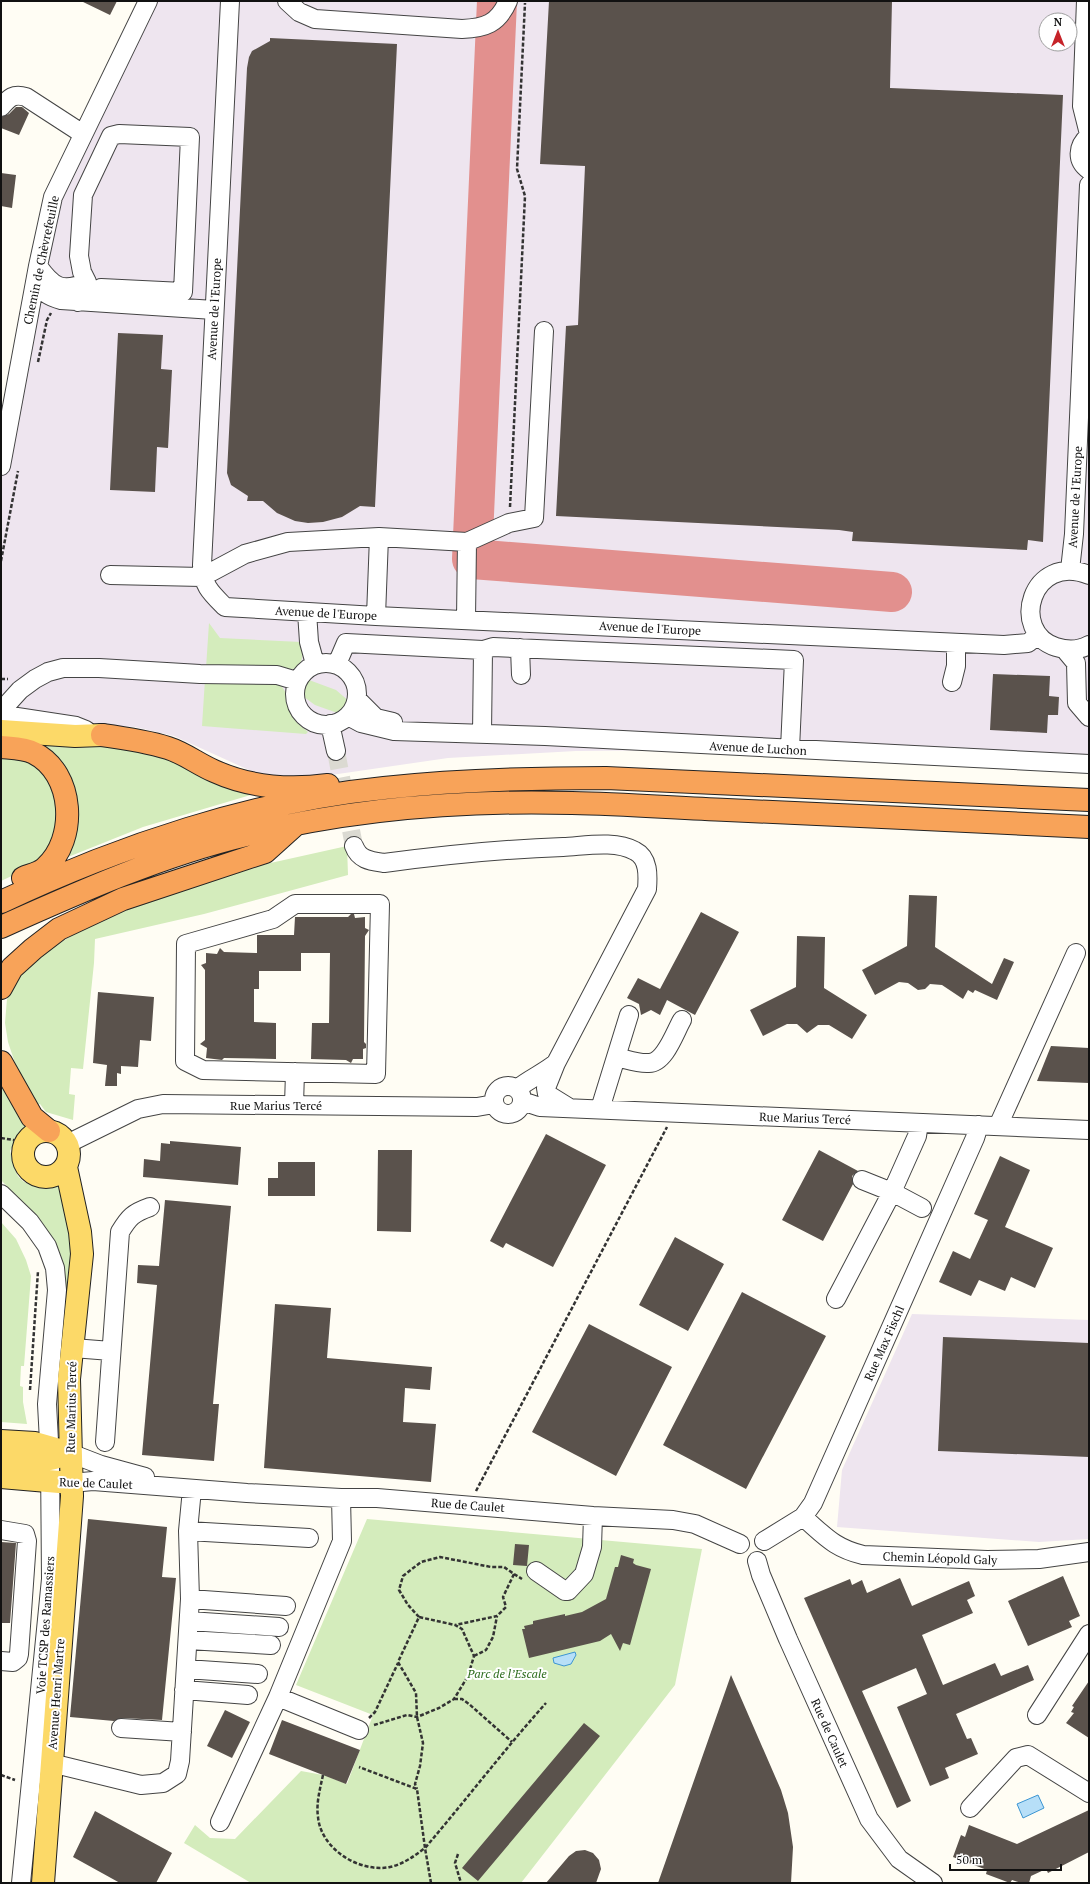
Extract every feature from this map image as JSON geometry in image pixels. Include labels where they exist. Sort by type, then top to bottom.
[{"type":"highway","points":[[102,735],[130,738],[169,748],[228,777],[251,783],[281,787],[321,786],[402,775],[465,771],[536,778]]},
{"type":"highway","points":[[1,747],[27,750],[35,753],[52,769],[67,801],[68,817],[62,843],[56,855],[45,868],[15,882],[1,895]]},
{"type":"highway","points":[[1,902],[87,864],[133,847],[214,821],[288,804],[383,788],[536,778],[606,778],[1089,800]]},
{"type":"highway","points":[[1,927],[89,888],[175,857],[244,835],[296,824],[382,810],[476,804],[571,803],[1089,827]]},
{"type":"highway","points":[[1,988],[12,968],[33,949],[59,929],[123,899],[265,852],[296,824]]},
{"type":"highway","points":[[1,1062],[32,1117],[49,1130]]},
{"type":"main road","points":[[1,731],[75,736],[102,735]]},
{"type":"main road","points":[[49,1130],[57,1133],[67,1144],[69,1159],[66,1167],[53,1176],[46,1177],[32,1172],[23,1160],[22,1153],[26,1142],[33,1134],[49,1130]]},
{"type":"main road","name":"Rue Marius Tercé","points":[[66,1167],[80,1232],[82,1254],[69,1379],[71,1506]]},
{"type":"main road","name":"Rue de Caulet","points":[[1,1441],[35,1443],[50,1462],[71,1483]]},
{"type":"main road","name":"Rue de Caulet","points":[[1,1477],[50,1462],[70,1453]]},
{"type":"main road","name":"Rue de Caulet","points":[[1,1459],[50,1462]]},
{"type":"main road","name":"Avenue Henri Martre","points":[[43,1883],[71,1506]]},
{"type":"street","name":"Chemin de Chèvrefeuille","points":[[2,460],[9,410],[52,197],[148,1]]},
{"type":"street","name":"Avenue de l'Europe","points":[[230,1],[202,577],[205,585],[225,607],[376,616],[956,643],[1020,644],[1028,643],[1038,635]]},
{"type":"street","points":[[287,1],[299,12],[315,19],[462,29],[485,26],[494,21],[503,13],[508,1]]},
{"type":"street","points":[[1086,1],[1087,27],[1082,106],[1089,135],[1082,144],[1079,154],[1083,165],[1089,170]]},
{"type":"street","points":[[1,107],[11,96],[20,95],[26,97],[83,134]]},
{"type":"street","points":[[9,410],[43,307],[48,304],[69,301],[102,288],[183,292],[190,137],[119,134],[111,136],[83,194],[79,256],[82,272],[87,282],[76,287],[63,288],[56,286],[44,274],[36,274],[41,290],[49,296],[69,301],[214,310]]},
{"type":"street","name":"Avenue de l'Europe","points":[[1070,570],[1083,482],[1089,185]]},
{"type":"street","points":[[112,278],[183,280]]},
{"type":"street","points":[[110,575],[202,577],[245,554],[288,542],[379,537],[467,542],[509,523],[534,518],[544,330]]},
{"type":"street","points":[[376,616],[379,537]]},
{"type":"street","points":[[466,620],[467,542]]},
{"type":"street","points":[[1089,575],[1070,570],[1049,576],[1040,584],[1033,596],[1030,616],[1038,635],[1051,646],[1066,651],[1081,649],[1089,646]]},
{"type":"street","points":[[307,612],[309,642],[315,664]]},
{"type":"street","points":[[337,664],[346,643],[483,650],[493,647],[794,660],[790,749]]},
{"type":"street","points":[[952,682],[956,666],[956,643]]},
{"type":"street","points":[[520,648],[521,675]]},
{"type":"street","points":[[482,734],[481,700],[483,650]]},
{"type":"street","points":[[1066,651],[1076,663],[1077,703],[1089,717]]},
{"type":"street","points":[[323,662],[337,664],[353,678],[357,692],[357,699],[354,708],[348,716],[340,721],[330,724],[317,724],[303,715],[297,706],[294,695],[297,681],[307,668],[315,664],[323,662]]},
{"type":"street","points":[[102,735],[76,726],[17,717],[1,712],[20,690],[35,679],[48,672],[64,668],[99,668],[200,674],[277,675],[297,681]]},
{"type":"street","points":[[357,699],[376,718],[427,731]]},
{"type":"street","points":[[348,716],[361,723],[394,731],[427,731]]},
{"type":"street","points":[[330,724],[336,750]]},
{"type":"street","name":"Avenue de Luchon","points":[[427,731],[1089,764]]},
{"type":"street","points":[[354,846],[356,853],[366,860],[384,863],[504,850],[585,846],[621,846],[637,851],[649,872],[647,889],[556,1063],[546,1088],[547,1094],[570,1108]]},
{"type":"street","points":[[295,904],[380,904],[376,1074],[295,1072],[203,1070],[185,1061],[186,944],[273,919],[295,904]]},
{"type":"street","points":[[998,1126],[1076,953]]},
{"type":"street","points":[[600,1109],[629,1015]]},
{"type":"street","points":[[616,1057],[644,1063],[653,1063],[657,1061],[664,1054],[682,1020]]},
{"type":"street","points":[[519,1095],[532,1077],[547,1071],[556,1063]]},
{"type":"street","points":[[294,1105],[295,1072]]},
{"type":"street","name":"Rue Marius Tercé","points":[[519,1095],[540,1107],[1089,1130]]},
{"type":"street","name":"Rue Marius Tercé","points":[[67,1144],[138,1109],[163,1104],[477,1107],[494,1104],[501,1112],[512,1113],[520,1106],[519,1095]]},
{"type":"street","points":[[836,1299],[892,1192],[917,1136],[920,1123]]},
{"type":"street","name":"Rue Max Fischl","points":[[764,1541],[803,1517],[816,1496],[975,1138],[979,1125]]},
{"type":"street","points":[[862,1180],[892,1192],[922,1208]]},
{"type":"street","name":"Voie TCSP des Ramassiers","points":[[1,1194],[30,1222],[47,1246],[55,1268],[57,1290],[47,1404],[50,1462],[51,1579],[21,1883]]},
{"type":"street","points":[[104,1442],[120,1232],[129,1217],[138,1211],[150,1207]]},
{"type":"street","points":[[73,1348],[111,1351]]},
{"type":"street","name":"Rue de Caulet","points":[[70,1453],[101,1465],[192,1489]]},
{"type":"street","name":"Rue de Caulet","points":[[71,1483],[93,1481],[192,1489],[341,1498],[377,1498],[593,1516],[673,1520],[695,1524],[740,1544]]},
{"type":"street","points":[[51,1763],[142,1785],[163,1783],[177,1774],[182,1732],[189,1621],[190,1599],[188,1531],[192,1489]]},
{"type":"street","points":[[220,1822],[278,1697],[342,1541],[341,1498]]},
{"type":"street","points":[[536,1572],[565,1591],[568,1591],[584,1574],[592,1547],[593,1516]]},
{"type":"street","name":"Chemin Léopold Galy","points":[[803,1517],[830,1542],[846,1551],[863,1555],[987,1560],[1039,1559],[1089,1552]]},
{"type":"street","points":[[1,1530],[21,1532],[25,1534],[27,1541],[19,1654],[18,1658],[13,1662],[1,1661]]},
{"type":"street","points":[[188,1531],[309,1538]]},
{"type":"street","points":[[751,1535],[764,1541],[766,1551],[761,1559],[757,1561],[752,1562],[745,1559],[740,1552],[740,1544],[742,1540],[751,1535]]},
{"type":"street","name":"Rue de Caulet","points":[[757,1561],[761,1575],[788,1639],[868,1819],[899,1859],[934,1883]]},
{"type":"street","points":[[190,1599],[286,1606]]},
{"type":"street","points":[[189,1621],[279,1626]]},
{"type":"street","points":[[1037,1715],[1089,1634]]},
{"type":"street","points":[[188,1640],[271,1645]]},
{"type":"street","points":[[186,1669],[258,1674]]},
{"type":"street","points":[[184,1690],[248,1695]]},
{"type":"street","points":[[278,1697],[360,1730]]},
{"type":"street","points":[[121,1728],[182,1732]]},
{"type":"street","points":[[970,1808],[1016,1758],[1028,1755],[1089,1792]]},
{"type":"path","points":[[509,523],[525,196],[517,169],[525,1]]},
{"type":"path","points":[[1,561],[19,464]]},
{"type":"path","points":[[468,1505],[669,1124],[670,1112]]},
{"type":"path","points":[[1,1138],[26,1142]]},
{"type":"path","points":[[30,1396],[38,1270]]},
{"type":"path","points":[[454,1625],[497,1616],[506,1607],[503,1597],[514,1574],[504,1567],[491,1567],[440,1557],[421,1562],[403,1576],[400,1590],[408,1605],[419,1617],[454,1625],[462,1629],[474,1656],[468,1676],[454,1699]]},
{"type":"path","points":[[474,1656],[486,1650],[493,1637],[497,1616]]},
{"type":"path","points":[[360,1730],[375,1712],[419,1617]]},
{"type":"path","points":[[398,1662],[416,1693],[417,1717],[423,1743],[420,1766],[415,1784],[431,1883]]},
{"type":"path","points":[[360,1730],[407,1715],[417,1717],[454,1699],[462,1699],[512,1742]]},
{"type":"path","points":[[323,1775],[317,1805],[318,1818],[324,1837],[336,1851],[354,1862],[370,1867],[389,1867],[406,1861],[425,1848],[546,1703]]},
{"type":"path","points":[[360,1767],[417,1789]]},
{"type":"path","points":[[1,1775],[15,1780]]},
{"type":"path","points":[[458,1854],[455,1863],[461,1883]]},
{"type":"shaded area","points":[[148,1],[1089,1],[1089,771],[696,750],[576,751],[448,758],[331,775],[273,781],[174,736],[135,727],[103,725],[38,717],[1,706],[1,461],[48,217]]},
{"type":"shaded area","points":[[912,1314],[1089,1320],[1089,1539],[1039,1542],[837,1527],[842,1470]]},
{"type":"green space","points":[[209,623],[220,638],[301,642],[303,654],[300,664],[293,669],[206,668]]},
{"type":"green space","points":[[205,679],[276,682],[284,689],[294,719],[308,732],[306,734],[202,726]]},
{"type":"green space","points":[[309,680],[336,690],[350,702],[343,715],[315,705],[304,697],[304,690]]},
{"type":"green space","points":[[13,739],[80,742],[159,755],[198,774],[254,794],[143,827],[63,859],[73,801]]},
{"type":"green space","points":[[1,753],[32,762],[46,775],[56,796],[60,817],[49,851],[37,864],[1,881]]},
{"type":"green space","points":[[347,846],[348,875],[204,914],[95,939],[94,963],[83,1069],[71,1068],[69,1094],[75,1095],[73,1120],[46,1112],[40,1104],[35,1105],[16,1066],[8,1042],[5,1023],[7,999],[23,972],[55,946],[84,928],[126,910],[190,887],[266,864]]},
{"type":"green space","points":[[1,1078],[30,1126],[20,1133],[10,1151],[18,1176],[22,1180],[32,1185],[49,1187],[60,1185],[73,1242],[69,1304],[64,1303],[56,1248],[43,1224],[1,1180]]},
{"type":"green space","points":[[1,1222],[16,1239],[26,1260],[31,1276],[24,1366],[21,1366],[20,1386],[23,1387],[23,1402],[27,1424],[1,1422]]},
{"type":"green space","name":"Parc de l’Escale","points":[[367,1519],[702,1549],[675,1685],[521,1883],[251,1883],[184,1843],[195,1825],[210,1838],[235,1839],[301,1771],[323,1775],[347,1784],[373,1715],[296,1685]]},
{"type":"water","points":[[575,1652],[576,1655],[571,1664],[564,1666],[554,1663],[553,1658]]},
{"type":"water","points":[[1038,1795],[1044,1808],[1023,1818],[1017,1804]]},
{"type":"building","points":[[81,1],[117,1],[110,15]]},
{"type":"building","points":[[549,1],[892,1],[890,88],[1063,95],[1043,542],[1028,540],[1027,550],[852,541],[853,532],[839,530],[556,516],[566,326],[578,325],[585,166],[540,164]]},
{"type":"building","points":[[270,38],[397,44],[375,507],[360,506],[342,517],[323,522],[308,523],[295,521],[277,513],[263,501],[247,501],[248,496],[231,485],[227,473],[247,68],[252,51],[270,41]]},
{"type":"building","points":[[16,107],[22,107],[29,113],[19,135],[1,128],[1,117],[9,114]]},
{"type":"building","points":[[1,173],[16,175],[12,208],[1,206]]},
{"type":"building","points":[[118,333],[163,335],[161,369],[172,370],[168,448],[157,447],[155,492],[110,490]]},
{"type":"building","points":[[993,674],[1050,676],[1049,696],[1059,697],[1058,715],[1048,715],[1047,733],[990,730]]},
{"type":"building","points":[[909,895],[937,896],[935,947],[992,984],[1004,958],[1014,962],[997,1000],[975,990],[973,993],[968,990],[963,999],[942,985],[930,984],[925,989],[918,990],[908,983],[899,982],[875,995],[862,970],[907,946]]},
{"type":"building","points":[[701,912],[739,932],[695,1015],[667,1000],[660,1015],[651,1010],[641,1015],[639,1004],[627,998],[638,978],[660,989]]},
{"type":"building","points":[[351,914],[354,914],[355,918],[365,917],[365,928],[369,930],[365,936],[364,1042],[366,1044],[366,1048],[363,1049],[363,1059],[353,1059],[351,1063],[346,1060],[311,1059],[312,1023],[329,1023],[330,953],[301,953],[301,971],[259,971],[259,989],[254,989],[254,1022],[276,1023],[276,1059],[224,1058],[222,1060],[206,1058],[207,1048],[200,1044],[205,1040],[205,970],[201,965],[206,963],[206,953],[217,954],[220,948],[224,952],[257,953],[257,935],[294,935],[295,917],[348,917]]},
{"type":"building","points":[[797,936],[825,937],[824,988],[867,1015],[852,1039],[829,1025],[818,1025],[807,1033],[797,1024],[787,1024],[763,1036],[750,1010],[796,987]]},
{"type":"building","points":[[98,992],[154,997],[151,1041],[140,1040],[138,1067],[121,1066],[121,1074],[117,1073],[117,1086],[105,1086],[107,1065],[93,1063]]},
{"type":"building","points":[[1051,1046],[1089,1048],[1089,1083],[1037,1081]]},
{"type":"building","points":[[546,1134],[606,1165],[553,1267],[506,1243],[503,1248],[490,1241]]},
{"type":"building","points":[[170,1141],[241,1147],[238,1185],[143,1177],[144,1159],[160,1161],[161,1143],[170,1144]]},
{"type":"building","points":[[378,1150],[412,1150],[411,1232],[377,1231]]},
{"type":"building","points":[[819,1150],[858,1171],[852,1176],[853,1184],[823,1241],[782,1220]]},
{"type":"building","points":[[1000,1156],[1030,1170],[1005,1227],[1053,1248],[1035,1288],[1011,1277],[1005,1291],[979,1280],[971,1296],[939,1282],[953,1251],[970,1259],[988,1220],[974,1214]]},
{"type":"building","points":[[278,1162],[315,1162],[315,1196],[268,1196],[268,1178],[278,1178]]},
{"type":"building","points":[[165,1200],[231,1206],[213,1404],[219,1404],[214,1461],[142,1455],[157,1285],[137,1283],[138,1265],[159,1266]]},
{"type":"building","points":[[675,1237],[724,1264],[688,1331],[639,1305]]},
{"type":"building","points":[[742,1292],[826,1336],[746,1489],[663,1445]]},
{"type":"building","points":[[275,1304],[331,1308],[327,1358],[432,1367],[430,1390],[405,1388],[403,1422],[436,1424],[431,1482],[264,1468]]},
{"type":"building","points":[[589,1324],[672,1367],[616,1476],[532,1432]]},
{"type":"building","points":[[943,1337],[1089,1343],[1089,1457],[938,1451]]},
{"type":"building","points":[[88,1519],[167,1527],[162,1577],[176,1578],[162,1720],[122,1718],[114,1721],[70,1717]]},
{"type":"building","points":[[1,1542],[16,1543],[10,1623],[1,1623]]},
{"type":"building","points":[[515,1544],[529,1545],[527,1566],[513,1565]]},
{"type":"building","points":[[621,1555],[634,1559],[633,1563],[636,1565],[651,1569],[630,1645],[623,1643],[620,1651],[611,1634],[600,1641],[529,1658],[522,1629],[525,1629],[524,1626],[533,1624],[533,1621],[582,1612],[606,1599],[615,1567],[618,1567]]},
{"type":"building","points":[[1063,1576],[1080,1616],[1069,1621],[1072,1627],[1028,1646],[1008,1601]]},
{"type":"building","points":[[900,1578],[912,1606],[969,1581],[975,1596],[967,1600],[973,1613],[922,1635],[943,1685],[995,1663],[1001,1676],[1028,1665],[1034,1680],[956,1714],[967,1739],[971,1738],[978,1754],[945,1768],[949,1778],[930,1786],[897,1707],[927,1694],[916,1668],[862,1691],[911,1801],[897,1808],[804,1598],[850,1579],[852,1585],[862,1580],[867,1593]]},
{"type":"building","points":[[731,1675],[781,1790],[788,1813],[793,1847],[791,1883],[658,1883]]},
{"type":"building","points":[[1089,1681],[1089,1738],[1066,1723],[1074,1713],[1071,1712],[1074,1707],[1072,1706]]},
{"type":"building","points":[[225,1710],[250,1722],[232,1758],[207,1746]]},
{"type":"building","points":[[282,1720],[360,1750],[346,1784],[269,1754]]},
{"type":"building","points":[[584,1723],[600,1736],[478,1881],[462,1868]]},
{"type":"building","points":[[1089,1810],[1089,1852],[1048,1873],[1046,1869],[1031,1876],[1029,1883],[1021,1883],[1012,1880],[1010,1883],[986,1874],[987,1870],[953,1857],[961,1835],[965,1837],[969,1825],[1017,1844]]},
{"type":"building","points":[[95,1811],[172,1853],[156,1883],[120,1883],[73,1857]]},
{"type":"building","points":[[585,1850],[593,1853],[599,1860],[601,1869],[596,1883],[546,1883],[569,1856],[576,1851]]},
{"type":"taxiway","points":[[497,1],[472,559],[892,592]]},
{"type":"tunnel","points":[[336,751],[354,846]]}]
